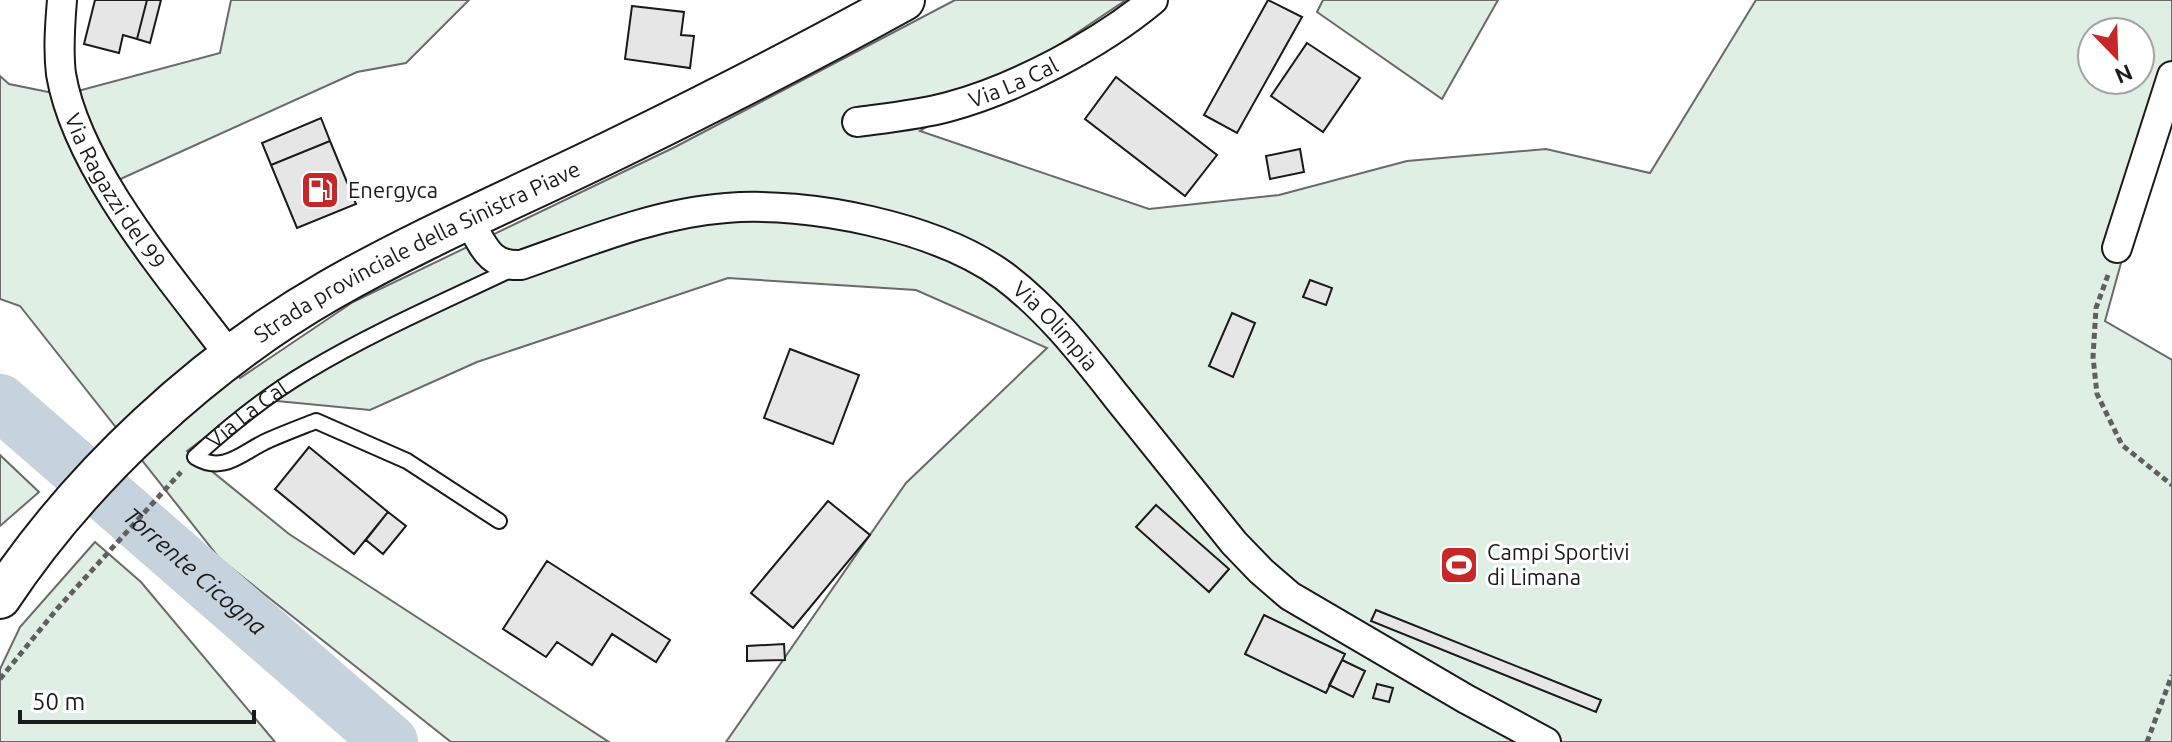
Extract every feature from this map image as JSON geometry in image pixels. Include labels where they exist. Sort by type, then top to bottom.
[{"type":"main road","name":"Strada provinciale della Sinistra Piave","points":[[9,584],[73,503],[148,425],[230,356],[329,290],[619,147],[904,0]]},
{"type":"street","name":"Via Ragazzi del 99","points":[[62,0],[61,72],[68,102],[80,131],[120,205],[230,356]]},
{"type":"street","name":"Via La Cal","points":[[857,122],[948,107],[1004,88],[1082,47],[1153,0]]},
{"type":"street","points":[[2117,248],[2172,76]]},
{"type":"street","name":"Via Olimpia","points":[[521,265],[640,225],[725,208],[768,207],[852,217],[911,231],[961,250],[1005,277],[1076,346],[1234,543],[1290,596],[1546,742]]},
{"type":"street","points":[[468,219],[491,256],[507,265],[521,265]]},
{"type":"lane","name":"Via La Cal","points":[[499,521],[407,461],[316,421],[266,441],[229,462],[206,464],[195,457],[233,423],[305,372],[352,346],[521,265]]},
{"type":"path","points":[[2117,248],[2096,308],[2093,357],[2097,394],[2122,445],[2172,485]]},
{"type":"path","points":[[0,679],[57,609],[175,478]]},
{"type":"path","points":[[2147,742],[2172,675]]},
{"type":"green space","points":[[231,0],[469,0],[406,63],[357,72],[116,181],[240,378],[353,302],[675,147],[955,0],[1126,0],[1035,61],[920,131],[1149,209],[1279,195],[1407,161],[1546,149],[1650,173],[1756,0],[2172,0],[2172,78],[2105,321],[2172,360],[2172,742],[726,742],[906,483],[1047,348],[916,290],[728,278],[477,362],[370,410],[256,399],[187,451],[289,534],[609,742],[451,742],[220,559],[20,306],[0,299],[0,76],[9,84],[63,95],[220,53]]},
{"type":"green space","points":[[1323,0],[1498,0],[1442,99],[1317,12]]},
{"type":"green space","points":[[0,455],[39,492],[0,526]]},
{"type":"green space","points":[[95,542],[141,582],[275,742],[0,742],[0,669],[20,627]]},
{"type":"building","points":[[95,0],[147,0],[137,39],[123,35],[119,53],[84,44]]},
{"type":"building","points":[[147,0],[161,0],[150,43],[137,39]]},
{"type":"building","points":[[1268,0],[1302,17],[1237,133],[1204,115]]},
{"type":"building","points":[[632,6],[684,12],[681,35],[694,36],[690,68],[625,59]]},
{"type":"building","points":[[1307,43],[1360,78],[1323,132],[1271,96]]},
{"type":"building","points":[[1116,77],[1217,155],[1185,196],[1085,119]]},
{"type":"building","points":[[321,118],[330,141],[271,165],[262,143]]},
{"type":"building","points":[[330,141],[356,204],[297,228],[271,165]]},
{"type":"building","points":[[1300,149],[1304,172],[1270,179],[1266,156]]},
{"type":"building","points":[[1310,280],[1332,288],[1326,305],[1303,297]]},
{"type":"building","points":[[1232,313],[1255,323],[1233,377],[1209,366]]},
{"type":"building","points":[[790,349],[859,375],[833,444],[764,418]]},
{"type":"building","points":[[309,447],[388,512],[354,554],[275,489]]},
{"type":"building","points":[[828,501],[870,535],[793,628],[751,593]]},
{"type":"building","points":[[1156,505],[1229,569],[1209,592],[1136,527]]},
{"type":"building","points":[[388,512],[406,526],[383,554],[366,540]]},
{"type":"building","points":[[547,561],[670,640],[656,662],[612,634],[592,665],[557,642],[546,657],[503,629]]},
{"type":"building","points":[[1376,610],[1601,700],[1596,712],[1371,621]]},
{"type":"building","points":[[1264,615],[1345,654],[1326,693],[1245,654]]},
{"type":"building","points":[[784,644],[785,660],[747,661],[747,646]]},
{"type":"building","points":[[1342,660],[1365,671],[1353,697],[1329,685]]},
{"type":"building","points":[[1377,684],[1393,688],[1389,702],[1373,698]]},
{"type":"waterway","name":"Torrente Cicogna","points":[[0,402],[390,742]]},
{"type":"place","name":"Energyca","points":[[320,190]]},
{"type":"place","name":"Campi Sportivi di Limana","points":[[1459,565]]}]
